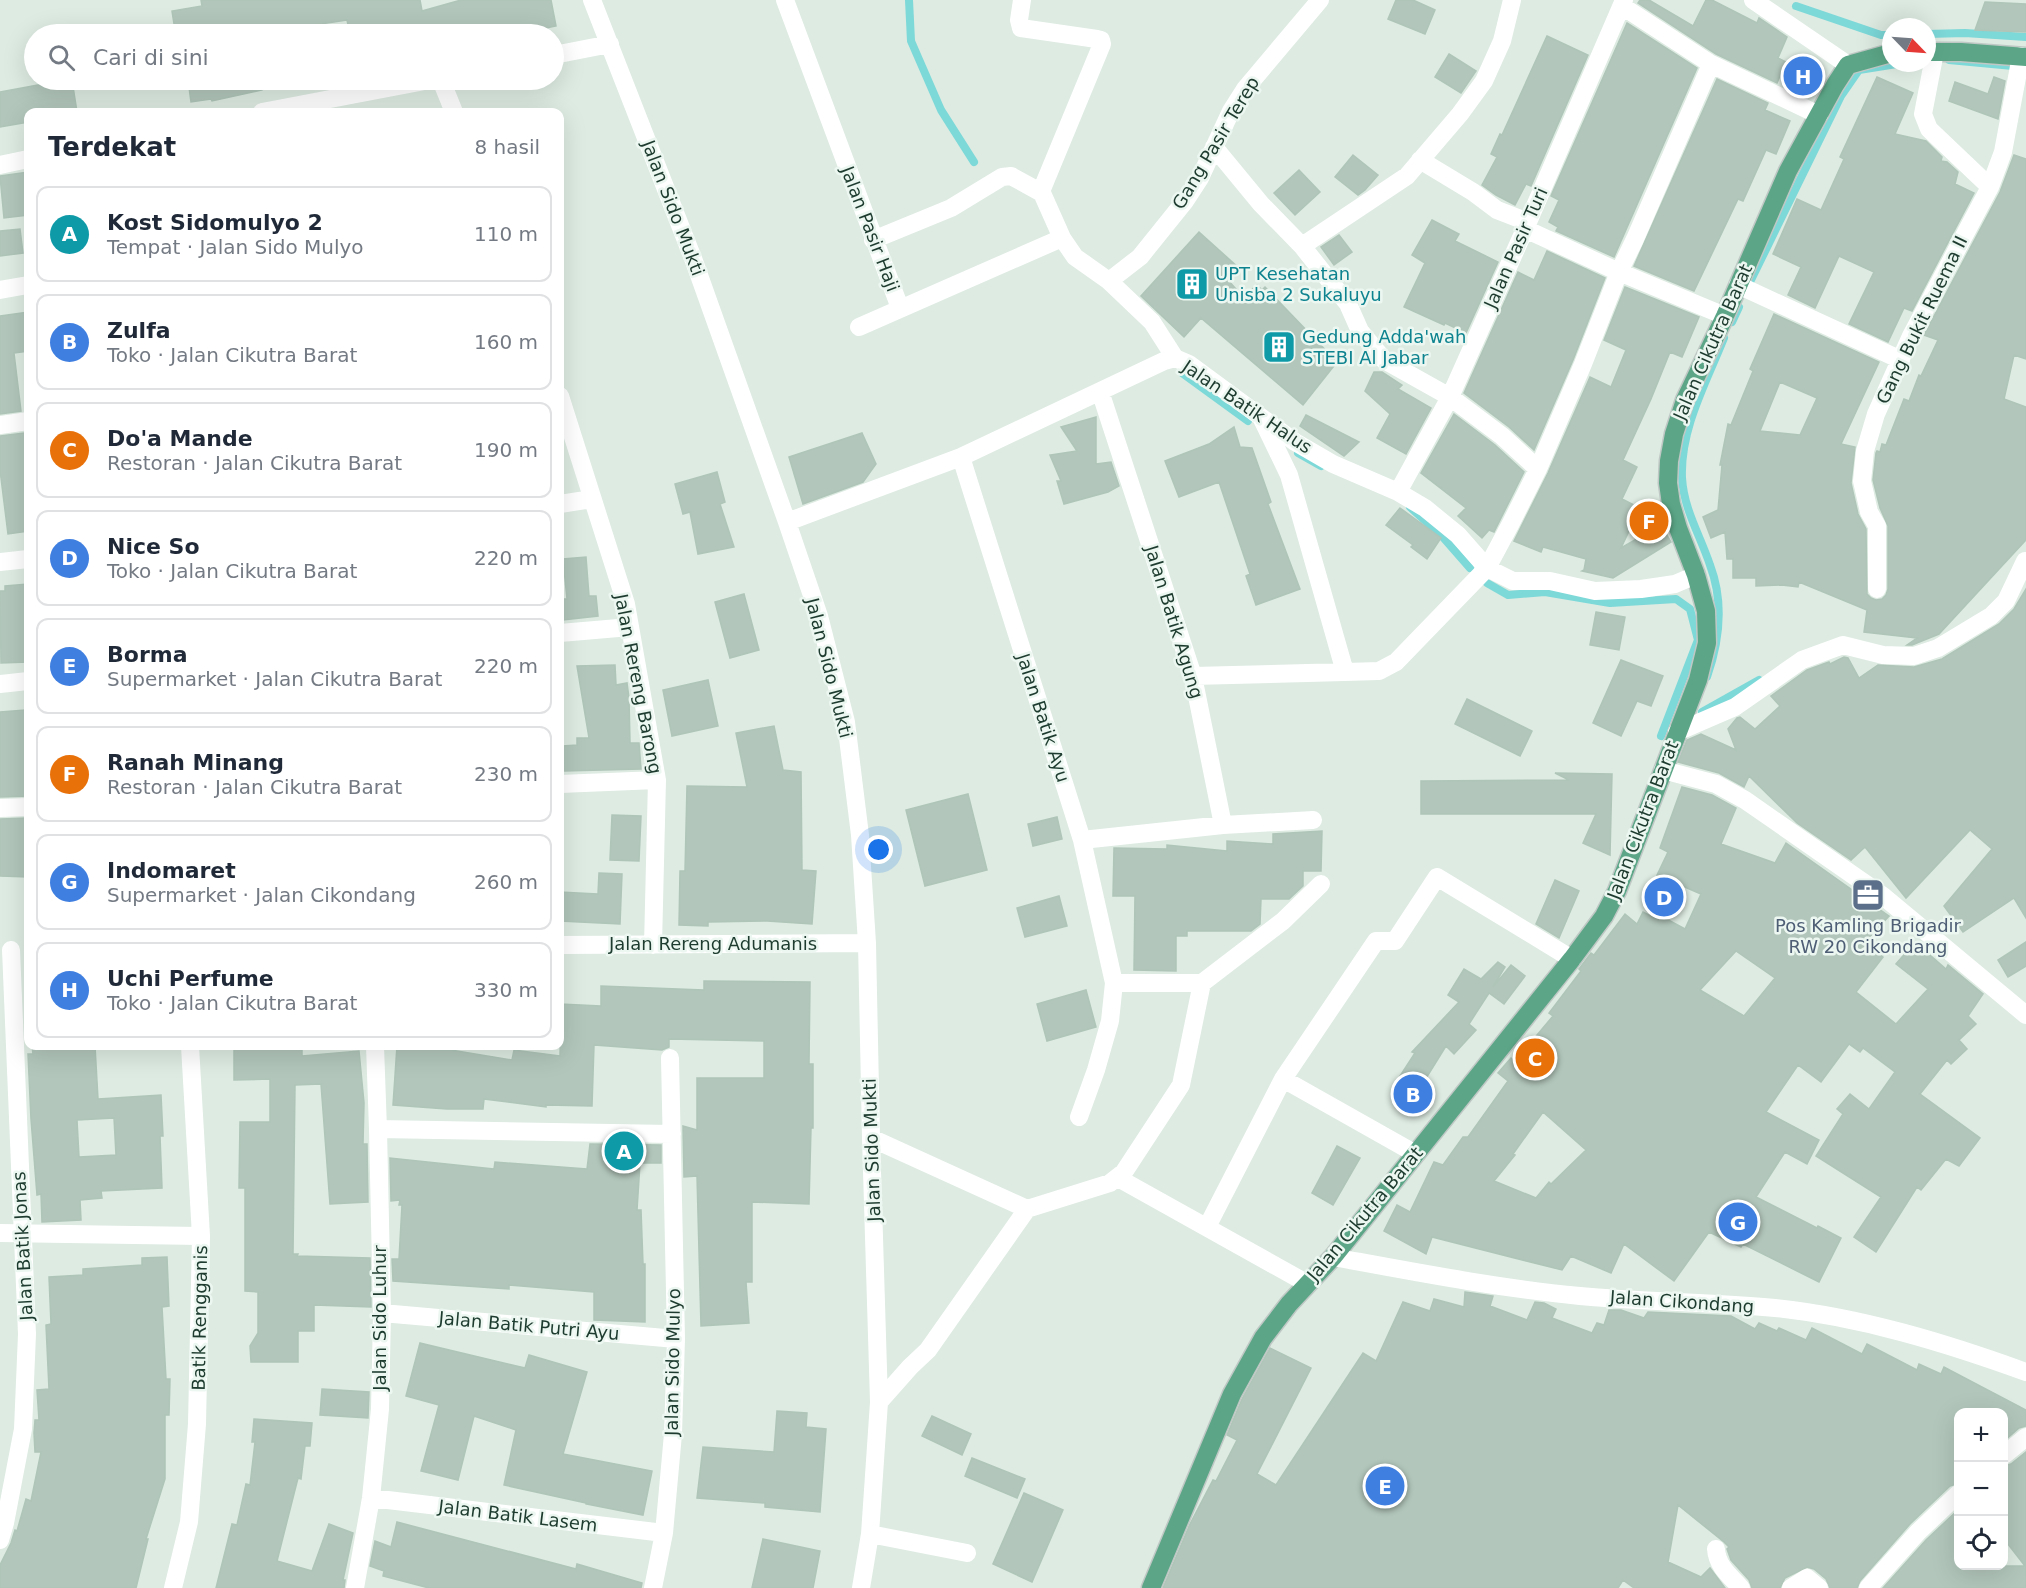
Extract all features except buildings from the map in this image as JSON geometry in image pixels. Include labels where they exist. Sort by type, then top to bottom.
[{"type":"main road","points":[[1936,52],[2024,56]]},
{"type":"main road","points":[[1848,65],[1882,56]]},
{"type":"main road","name":"Jalan Cikutra Barat","points":[[1150,1588],[1232,1394],[1263,1338],[1333,1257],[1572,959],[1604,915],[1617,891],[1663,770],[1685,728],[1707,643],[1706,611],[1671,504],[1668,483],[1674,434],[1685,400],[1725,316],[1788,171],[1848,65]]},
{"type":"street","name":"Jalan Sido Mukti","points":[[592,0],[694,261],[788,522],[819,616],[846,722],[860,835],[867,943],[879,1402],[870,1534],[861,1588]]},
{"type":"street","name":"Jalan Pasir Haji","points":[[785,0],[900,308],[1055,241]]},
{"type":"street","points":[[1022,0],[1018,20],[1021,28],[1097,39],[1101,40],[1102,44],[1042,189],[1055,241],[1109,280],[1152,322],[1175,358]]},
{"type":"street","name":"Gang Pasir Terep","points":[[1109,280],[1140,257],[1185,201],[1200,178],[1245,89],[1320,0]]},
{"type":"street","points":[[1302,246],[1407,176],[1460,114],[1484,81],[1502,41],[1512,0]]},
{"type":"street","points":[[1753,0],[1848,65]]},
{"type":"street","points":[[1623,3],[1711,64],[1819,115]]},
{"type":"street","name":"Jalan Pasir Turi","points":[[1398,492],[1450,398],[1623,3]]},
{"type":"street","points":[[564,53],[610,44]]},
{"type":"street","name":"Gang Bukit Ruema II","points":[[1877,589],[1877,526],[1869,512],[1862,481],[1865,451],[1876,414],[1911,336],[1990,187],[2003,152],[2024,56]]},
{"type":"street","points":[[1193,676],[1379,671],[1396,662],[1487,568],[1538,469],[1619,272],[1711,64]]},
{"type":"street","points":[[1928,72],[1923,114],[1929,129],[1990,187]]},
{"type":"street","points":[[283,108],[378,90]]},
{"type":"street","points":[[445,90],[452,108]]},
{"type":"street","points":[[1214,147],[1261,204],[1302,246],[1348,304],[1360,331],[1384,360],[1450,398],[1502,436],[1538,469]]},
{"type":"street","points":[[0,165],[24,160]]},
{"type":"street","points":[[1420,160],[1473,192],[1497,210],[1619,272],[1725,316]]},
{"type":"street","points":[[873,240],[951,208],[1002,177],[1011,176],[1042,194]]},
{"type":"street","points":[[1738,285],[1901,360]]},
{"type":"street","points":[[0,290],[24,286]]},
{"type":"street","points":[[859,327],[900,308]]},
{"type":"street","name":"Jalan Batik Halus","points":[[788,522],[961,457],[1164,361],[1175,358],[1189,364],[1295,442],[1333,464],[1398,492],[1425,508],[1458,535],[1487,568],[1513,581],[1550,581],[1595,591],[1641,589],[1675,584],[1696,575]]},
{"type":"street","name":"Jalan Batik Agung","points":[[1100,391],[1193,676],[1223,825]]},
{"type":"street","name":"Jalan Rereng Barong","points":[[564,409],[626,604],[657,780],[653,945]]},
{"type":"street","points":[[1259,415],[1289,475],[1345,672]]},
{"type":"street","points":[[0,424],[24,421]]},
{"type":"street","name":"Jalan Batik Ayu","points":[[961,457],[1082,840],[1114,983],[1110,1021],[1096,1070],[1078,1117]]},
{"type":"street","points":[[564,503],[592,499]]},
{"type":"street","points":[[0,562],[24,559]]},
{"type":"street","points":[[1685,728],[1735,707],[1802,660],[1843,645],[1883,655],[1914,656],[1938,648],[1991,616],[2006,601],[2026,561]]},
{"type":"street","points":[[564,633],[630,627]]},
{"type":"street","points":[[0,684],[24,681]]},
{"type":"street","points":[[1663,770],[1716,784],[1787,828],[1883,896],[2026,1015]]},
{"type":"street","points":[[564,784],[657,780]]},
{"type":"street","points":[[0,808],[24,807]]},
{"type":"street","points":[[1082,840],[1223,825],[1313,820]]},
{"type":"street","points":[[1207,1227],[1283,1079],[1376,941],[1395,941],[1437,877],[1572,959]]},
{"type":"street","points":[[1114,983],[1202,983],[1283,921],[1321,884]]},
{"type":"street","name":"Jalan Rereng Adumanis","points":[[564,945],[867,943]]},
{"type":"street","name":"Jalan Batik Jonas","points":[[0,1540],[23,1429],[27,1334],[13,950]]},
{"type":"street","points":[[879,1402],[928,1350],[1027,1209],[1110,1183],[1124,1172],[1181,1085],[1202,983]]},
{"type":"street","name":"Batik Rengganis","points":[[172,1588],[189,1522],[197,1424],[201,1236],[190,1050]]},
{"type":"street","name":"Jalan Sido Luhur","points":[[355,1588],[371,1498],[380,1409],[382,1313],[375,1050]]},
{"type":"street","name":"Jalan Sido Mulyo","points":[[653,1588],[664,1533],[673,1434],[676,1339],[670,1058]]},
{"type":"street","points":[[1283,1079],[1416,1154]]},
{"type":"street","points":[[378,1129],[672,1134]]},
{"type":"street","points":[[871,1138],[1027,1209]]},
{"type":"street","points":[[1118,1178],[1308,1284]]},
{"type":"street","points":[[0,1233],[201,1236]]},
{"type":"street","name":"Jalan Cikondang","points":[[1333,1257],[1466,1281],[1569,1294],[1777,1308],[1889,1329],[1962,1349],[2026,1372]]},
{"type":"street","name":"Jalan Batik Putri Ayu","points":[[382,1313],[676,1339]]},
{"type":"street","points":[[2008,1452],[2026,1437]]},
{"type":"street","name":"Jalan Batik Lasem","points":[[371,1498],[664,1533]]},
{"type":"street","points":[[1868,1588],[1918,1532],[1954,1499]]},
{"type":"street","points":[[870,1534],[967,1553]]},
{"type":"street","points":[[1716,1549],[1720,1565],[1741,1588]]},
{"type":"street","points":[[1791,1588],[1807,1578],[1819,1588]]},
{"type":"waterway","points":[[909,0],[911,41],[941,110],[974,162]]},
{"type":"waterway","points":[[1796,6],[1882,35]]},
{"type":"waterway","points":[[1936,34],[1965,33],[2026,37]]},
{"type":"waterway","points":[[1949,60],[2013,66]]},
{"type":"waterway","points":[[1750,282],[1841,96],[1859,70],[1882,66]]},
{"type":"waterway","points":[[1732,322],[1739,307]]},
{"type":"waterway","points":[[1707,677],[1715,649],[1719,607],[1710,565],[1683,490],[1682,460],[1696,406],[1724,338]]},
{"type":"waterway","points":[[1182,373],[1248,421]]},
{"type":"waterway","points":[[1298,453],[1321,466]]},
{"type":"waterway","points":[[1410,507],[1442,536],[1470,568]]},
{"type":"waterway","points":[[1487,583],[1508,595],[1545,592],[1610,603],[1676,599],[1690,609],[1698,640],[1661,736]]},
{"type":"waterway","points":[[1702,712],[1759,680]]},
{"type":"place","name":"Uchi Perfume","points":[[1803,76]]},
{"type":"place","name":"UPT Kesehatan Unisba 2 Sukaluyu","points":[[1192,284]]},
{"type":"place","name":"Gedung Adda'wah STEBI Al Jabar","points":[[1279,347]]},
{"type":"place","name":"Ranah Minang","points":[[1649,521]]},
{"type":"place","name":"Pos Kamling Brigadir RW 20 Cikondang","points":[[1868,895]]},
{"type":"place","name":"Nice So","points":[[1664,897]]},
{"type":"place","name":"Do'a Mande","points":[[1535,1058]]},
{"type":"place","name":"Zulfa","points":[[1413,1094]]},
{"type":"place","name":"Kost Sidomulyo 2","points":[[624,1151]]},
{"type":"place","name":"Indomaret","points":[[1738,1222]]},
{"type":"place","name":"Borma","points":[[1385,1486]]}]
